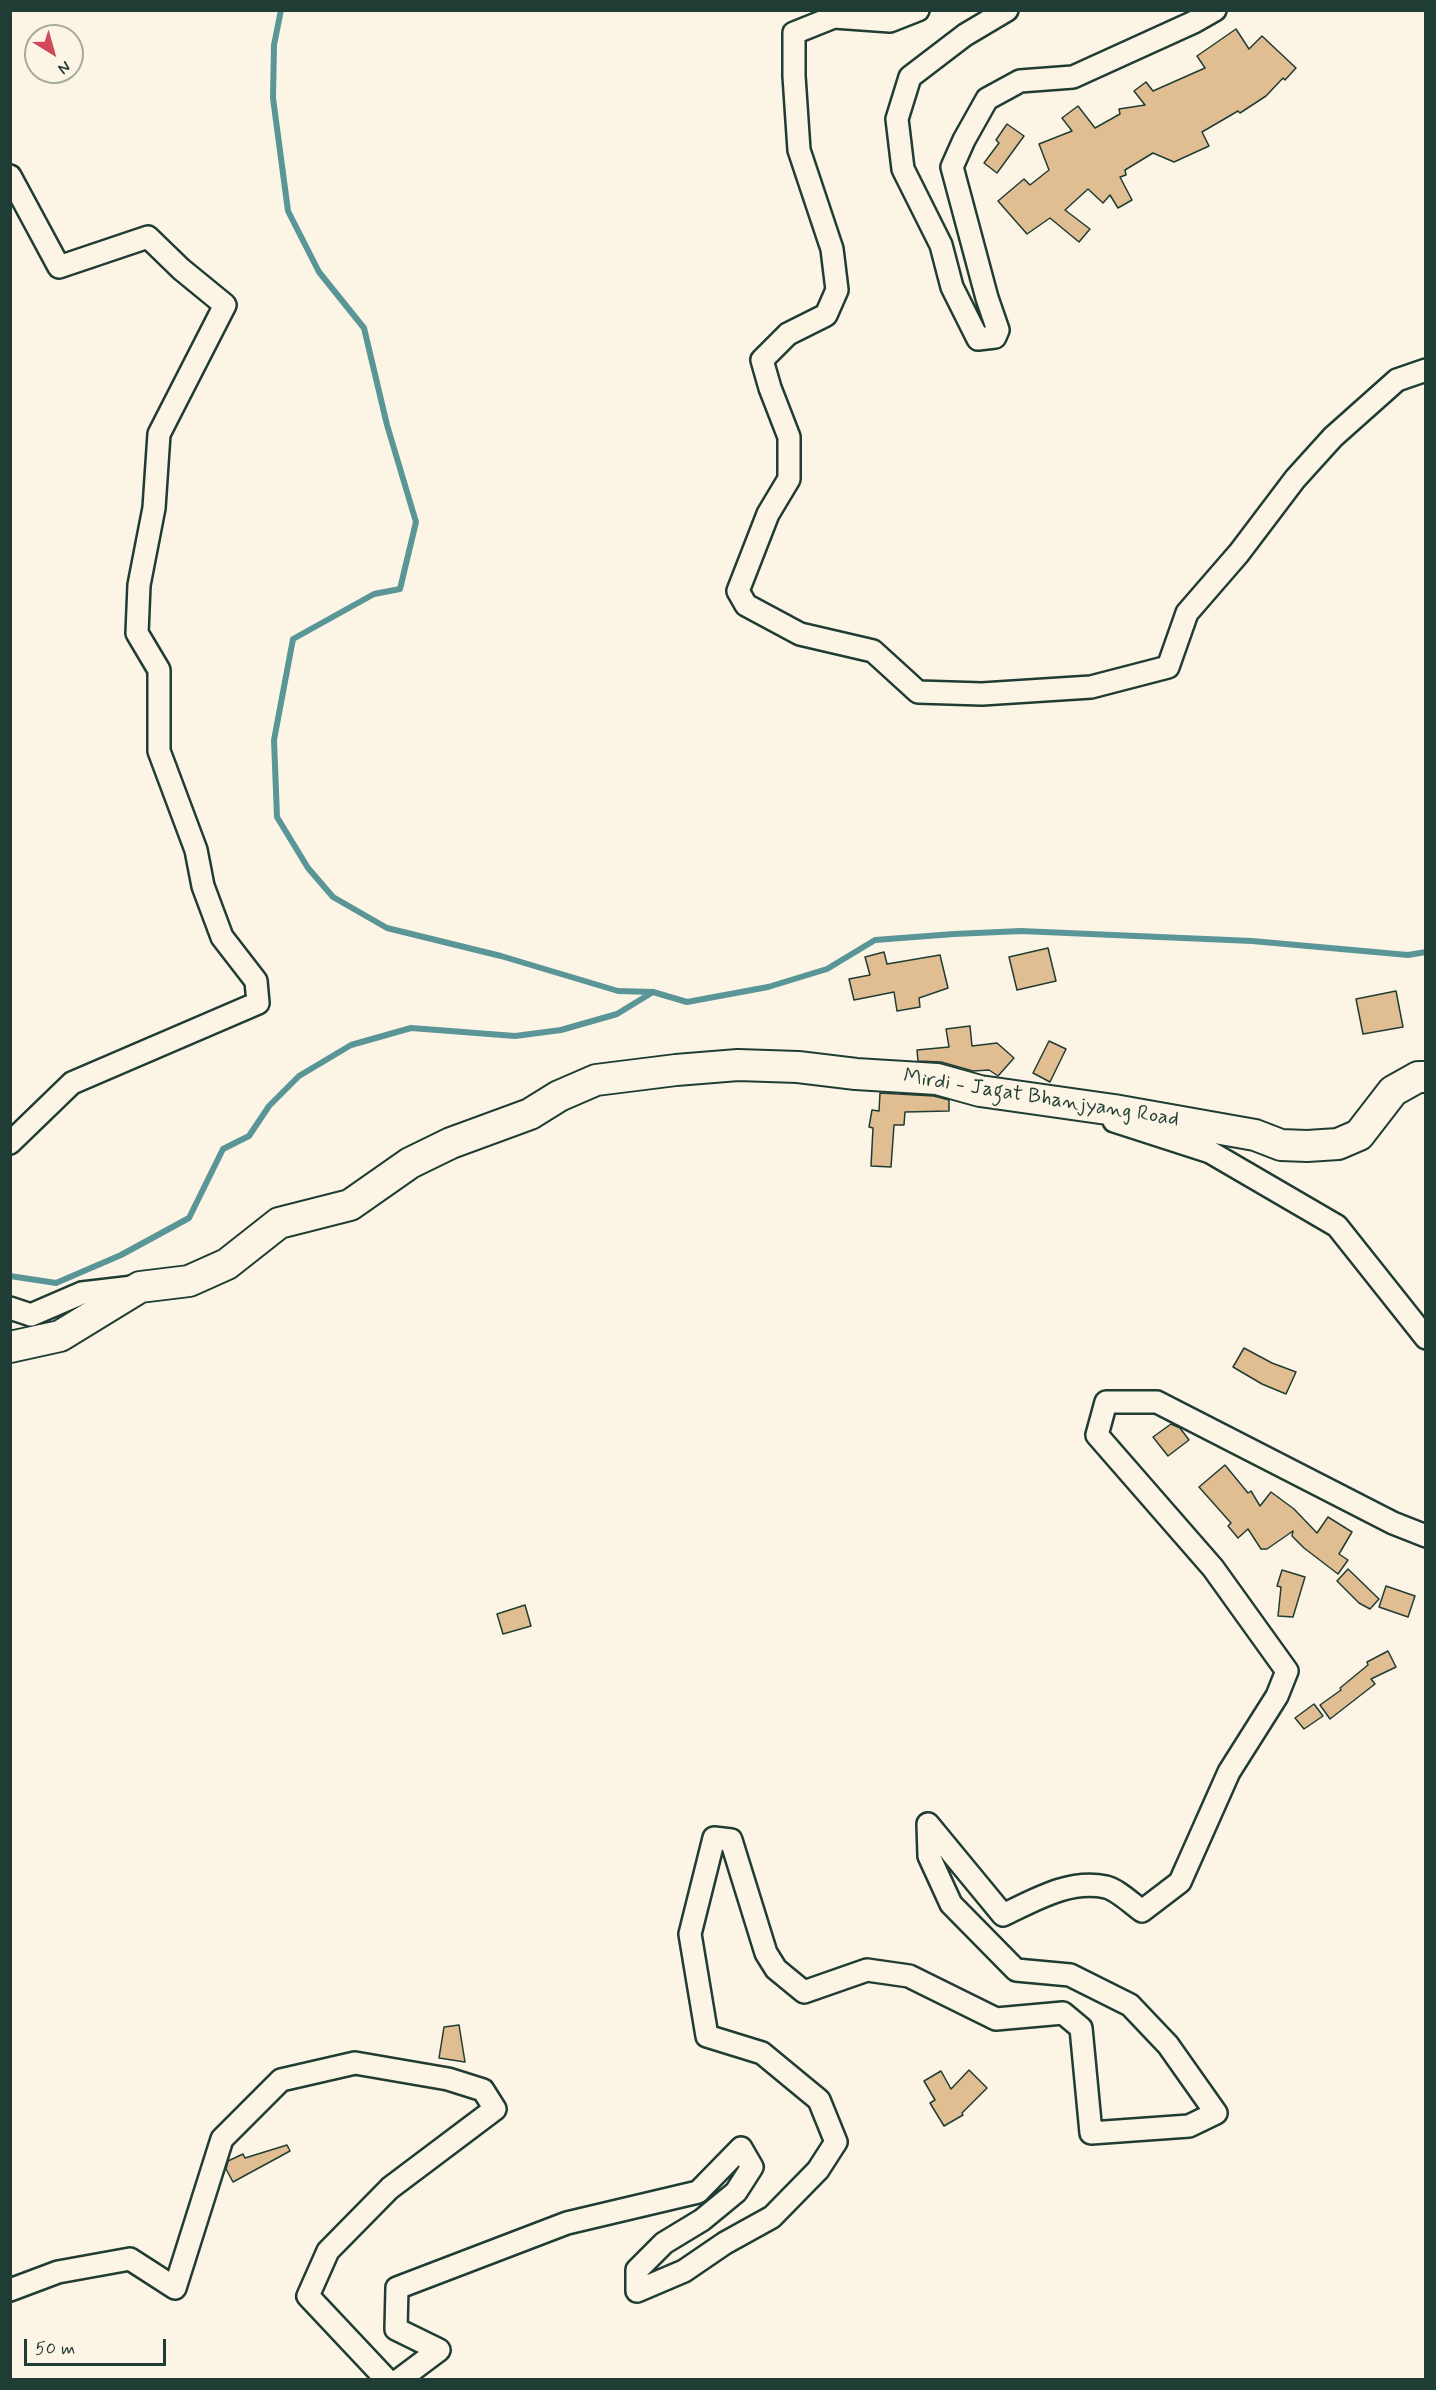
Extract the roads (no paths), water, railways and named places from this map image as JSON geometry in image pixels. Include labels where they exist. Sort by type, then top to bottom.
[{"type":"street","points":[[918,10],[890,21],[834,17],[794,33],[794,76],[799,150],[832,249],[837,290],[826,315],[788,334],[762,360],[789,437],[789,479],[768,514],[738,591],[746,605],[800,634],[873,651],[918,692],[982,694],[1091,687],[1168,667],[1187,613],[1239,553],[1295,479],[1333,437],[1397,380],[1425,370]]},
{"type":"street","points":[[1007,10],[965,35],[910,77],[897,119],[903,169],[941,245],[952,288],[978,339],[994,337],[998,330],[987,298],[952,167],[987,99],[1020,81],[1072,77],[1194,22],[1215,10]]},
{"type":"street","points":[[10,176],[58,267],[148,237],[181,269],[225,305],[159,434],[154,508],[139,585],[137,633],[159,670],[159,751],[196,850],[202,886],[222,937],[256,981],[258,1003],[72,1083],[10,1143]]},
{"type":"street","name":"Mirdi - Jagat Bhanjyang Road","points":[[10,1347],[60,1336],[140,1287],[189,1281],[199,1277],[227,1264],[279,1223],[350,1205],[410,1163],[451,1143],[530,1114],[559,1096],[596,1080],[738,1065],[798,1067],[856,1074],[937,1078],[980,1091],[1044,1099],[1255,1135],[1281,1145],[1306,1146],[1338,1144],[1359,1136],[1393,1091],[1418,1077],[1425,1077]]},
{"type":"street","points":[[1044,1099],[1210,1152],[1337,1226],[1425,1338]]},
{"type":"street","points":[[10,1308],[31,1315],[82,1293],[140,1287]]},
{"type":"street","points":[[399,2379],[440,2350],[396,2328],[397,2289],[567,2223],[698,2192],[741,2148],[752,2167],[736,2192],[702,2220],[663,2243],[637,2270],[638,2291],[684,2271],[772,2217],[818,2170],[836,2142],[819,2100],[762,2053],[707,2036],[690,1934],[714,1838],[731,1840],[766,1953],[776,1969],[804,1992],[867,1970],[909,1976],[996,2019],[1063,2013],[1081,2028],[1091,2133],[1189,2126],[1216,2113],[1168,2045],[1130,2005],[1070,1975],[1016,1970],[951,1904],[929,1856],[928,1824],[1003,1915],[1057,1890],[1081,1886],[1108,1887],[1142,1911],[1180,1882],[1228,1772],[1278,1696],[1287,1671],[1213,1568],[1097,1435],[1106,1402],[1157,1402],[1393,1523],[1425,1536]]},
{"type":"street","points":[[10,2290],[58,2272],[130,2259],[175,2288],[222,2139],[281,2080],[356,2063],[448,2079],[483,2090],[495,2109],[390,2188],[328,2251],[308,2296],[387,2379]]},
{"type":"waterway","points":[[281,10],[274,45],[273,98],[288,211],[319,272],[364,328],[387,425],[416,522],[400,589],[374,594],[293,639],[274,740],[277,817],[308,868],[333,897],[387,928],[501,956],[618,991],[653,992],[687,1002],[768,987],[827,969],[875,940],[954,934],[1021,931],[1252,941],[1408,955],[1426,952]]},
{"type":"waterway","points":[[10,1276],[56,1283],[121,1255],[189,1218],[223,1149],[249,1136],[269,1106],[299,1076],[351,1045],[411,1028],[515,1036],[561,1030],[617,1014],[653,992]]}]
